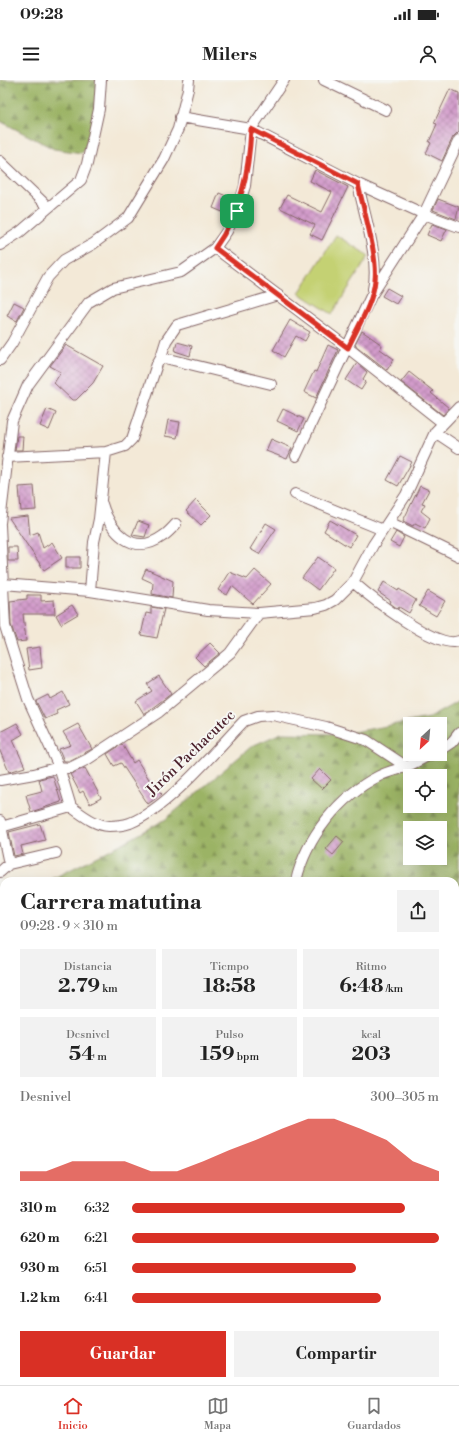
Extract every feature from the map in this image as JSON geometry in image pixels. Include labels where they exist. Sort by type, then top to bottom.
[{"type":"street","points":[[0,245],[20,232],[81,180],[84,174],[99,108],[101,80]]},
{"type":"street","points":[[0,360],[12,343],[48,277],[64,260],[93,244],[128,218],[164,159],[178,129],[189,80]]},
{"type":"street","points":[[9,864],[1,824],[71,807],[59,767],[28,699],[15,663],[5,626],[0,524],[12,421],[28,385],[89,302],[113,288],[181,272],[215,248],[227,231],[237,211],[245,186],[251,129],[284,80]]},
{"type":"street","points":[[324,80],[386,110]]},
{"type":"street","points":[[180,117],[251,129],[358,184],[424,214],[459,227]]},
{"type":"street","points":[[296,456],[372,296],[424,214],[459,140]]},
{"type":"street","points":[[0,162],[48,207]]},
{"type":"street","points":[[358,184],[375,264],[376,279],[372,296]]},
{"type":"street","points":[[215,248],[348,348],[443,423]]},
{"type":"street","points":[[7,457],[106,452],[125,446],[132,439],[166,341],[177,325],[278,295]]},
{"type":"street","points":[[161,357],[271,384]]},
{"type":"street","points":[[3,584],[90,591],[208,610],[259,613],[315,608],[326,605],[335,600],[353,582],[406,495],[434,432],[459,407]]},
{"type":"street","points":[[434,432],[459,448]]},
{"type":"street","points":[[90,591],[94,542],[101,500],[106,452]]},
{"type":"street","points":[[295,494],[386,526],[459,556]]},
{"type":"street","points":[[101,500],[110,525],[119,534],[131,542],[141,545],[152,542],[162,537],[176,524]]},
{"type":"street","points":[[353,582],[375,601],[434,638],[447,642],[459,640]]},
{"type":"street","points":[[0,780],[34,774],[59,767],[70,768],[88,759],[159,712],[230,653],[259,613]]},
{"type":"street","name":"Jirón Pachacutec","points":[[71,807],[93,822],[108,826],[130,823],[156,809],[179,788],[244,721],[258,716],[273,715],[320,726],[366,740],[407,767]]},
{"type":"street","points":[[447,745],[459,734]]},
{"type":"street","points":[[297,877],[300,867],[313,839],[331,814],[359,788],[372,780],[419,761]]},
{"type":"street","points":[[0,872],[9,864],[56,853]]},
{"type":"green space","points":[[0,80],[102,80],[96,124],[82,153],[54,149],[0,121]]},
{"type":"green space","points":[[336,235],[369,256],[332,314],[299,293]]},
{"type":"green space","points":[[459,701],[459,877],[56,877],[127,841],[166,819],[252,746],[281,733],[343,734],[403,723],[403,761],[447,761],[447,717],[431,717]]},
{"type":"building","points":[[450,89],[459,93],[459,131],[453,137],[442,161],[426,153],[437,124],[434,123]]},
{"type":"building","points":[[315,170],[348,187],[322,240],[310,234],[315,225],[280,208],[287,195],[322,212],[332,192],[310,181]]},
{"type":"building","points":[[219,193],[231,198],[225,213],[213,208]]},
{"type":"building","points":[[438,199],[459,207],[456,219],[433,210]]},
{"type":"building","points":[[432,224],[447,229],[441,241],[427,235]]},
{"type":"building","points":[[387,288],[401,296],[396,304],[382,296]]},
{"type":"building","points":[[14,302],[24,307],[17,321],[7,316]]},
{"type":"building","points":[[290,320],[310,332],[305,341],[296,336],[284,357],[273,350]]},
{"type":"building","points":[[362,331],[382,345],[380,349],[394,359],[387,370],[355,345]]},
{"type":"building","points":[[177,342],[192,346],[190,356],[175,351]]},
{"type":"building","points":[[66,345],[103,366],[93,383],[76,400],[72,400],[54,383],[61,372],[50,366]]},
{"type":"building","points":[[328,345],[338,350],[316,398],[304,392],[314,371],[316,372]]},
{"type":"building","points":[[357,363],[367,372],[363,379],[366,382],[361,390],[346,380]]},
{"type":"building","points":[[409,372],[433,391],[431,393],[449,408],[443,415],[401,382]]},
{"type":"building","points":[[47,409],[56,413],[49,430],[40,426]]},
{"type":"building","points":[[283,409],[304,419],[298,431],[277,421]]},
{"type":"building","points":[[168,420],[180,422],[177,438],[165,436]]},
{"type":"building","points":[[17,436],[23,436],[22,450],[15,450]]},
{"type":"building","points":[[271,439],[292,448],[287,459],[266,451]]},
{"type":"building","points":[[400,456],[412,462],[398,486],[387,480]]},
{"type":"building","points":[[34,486],[36,510],[21,511],[19,487]]},
{"type":"building","points":[[420,486],[429,490],[422,503],[425,504],[421,511],[430,518],[425,528],[415,523],[413,526],[403,521]]},
{"type":"building","points":[[196,500],[211,515],[201,525],[186,511]]},
{"type":"building","points":[[28,516],[30,535],[38,532],[43,548],[52,542],[62,558],[44,570],[9,518]]},
{"type":"building","points":[[330,520],[356,535],[349,547],[324,531]]},
{"type":"building","points":[[138,521],[149,525],[145,537],[132,535]]},
{"type":"building","points":[[266,523],[276,529],[259,554],[250,549]]},
{"type":"building","points":[[396,532],[404,537],[399,547],[390,542]]},
{"type":"building","points":[[8,547],[17,547],[18,561],[8,561]]},
{"type":"building","points":[[66,557],[80,557],[80,568],[66,568]]},
{"type":"building","points":[[318,557],[334,568],[318,590],[302,578]]},
{"type":"building","points":[[146,569],[173,581],[172,598],[152,594],[153,583],[142,578]]},
{"type":"building","points":[[255,570],[271,584],[253,604],[232,586],[227,595],[218,590],[229,572],[247,579]]},
{"type":"building","points":[[384,582],[398,591],[399,589],[416,600],[409,613],[399,607],[398,609],[390,603],[391,601],[378,592]]},
{"type":"building","points":[[428,591],[445,601],[436,616],[419,606]]},
{"type":"building","points":[[27,595],[41,595],[41,601],[54,600],[55,614],[23,614],[26,641],[17,642],[11,625],[10,601],[27,599]]},
{"type":"building","points":[[72,605],[78,614],[61,624],[56,615]]},
{"type":"building","points":[[151,607],[164,609],[157,638],[141,635],[146,613],[151,614]]},
{"type":"building","points":[[210,643],[220,653],[204,666],[195,657]]},
{"type":"building","points":[[40,647],[42,668],[29,670],[26,649]]},
{"type":"building","points":[[159,676],[171,694],[144,714],[136,701],[152,691],[147,684]]},
{"type":"building","points":[[63,692],[69,704],[56,710],[57,714],[45,719],[36,701],[48,695],[50,699]]},
{"type":"building","points":[[17,723],[23,734],[13,740],[25,767],[9,772],[0,751],[0,732]]},
{"type":"building","points":[[78,724],[92,749],[69,761],[64,761],[59,749],[71,745],[63,732]]},
{"type":"building","points":[[122,744],[133,763],[137,760],[152,784],[162,794],[148,804],[121,763],[114,766],[107,754]]},
{"type":"building","points":[[85,768],[101,798],[90,804],[83,791],[80,793],[70,774]]},
{"type":"building","points":[[320,769],[331,780],[322,789],[311,779]]},
{"type":"building","points":[[53,776],[61,802],[31,812],[26,795],[42,791],[39,779]]},
{"type":"building","points":[[40,824],[45,840],[21,846],[23,854],[14,856],[9,832]]},
{"type":"building","points":[[337,836],[344,842],[333,855],[326,849]]},
{"type":"route","points":[[251,129],[358,184],[375,264],[376,279],[372,296],[348,348],[215,248],[227,231],[237,211],[245,186],[251,129]]}]
